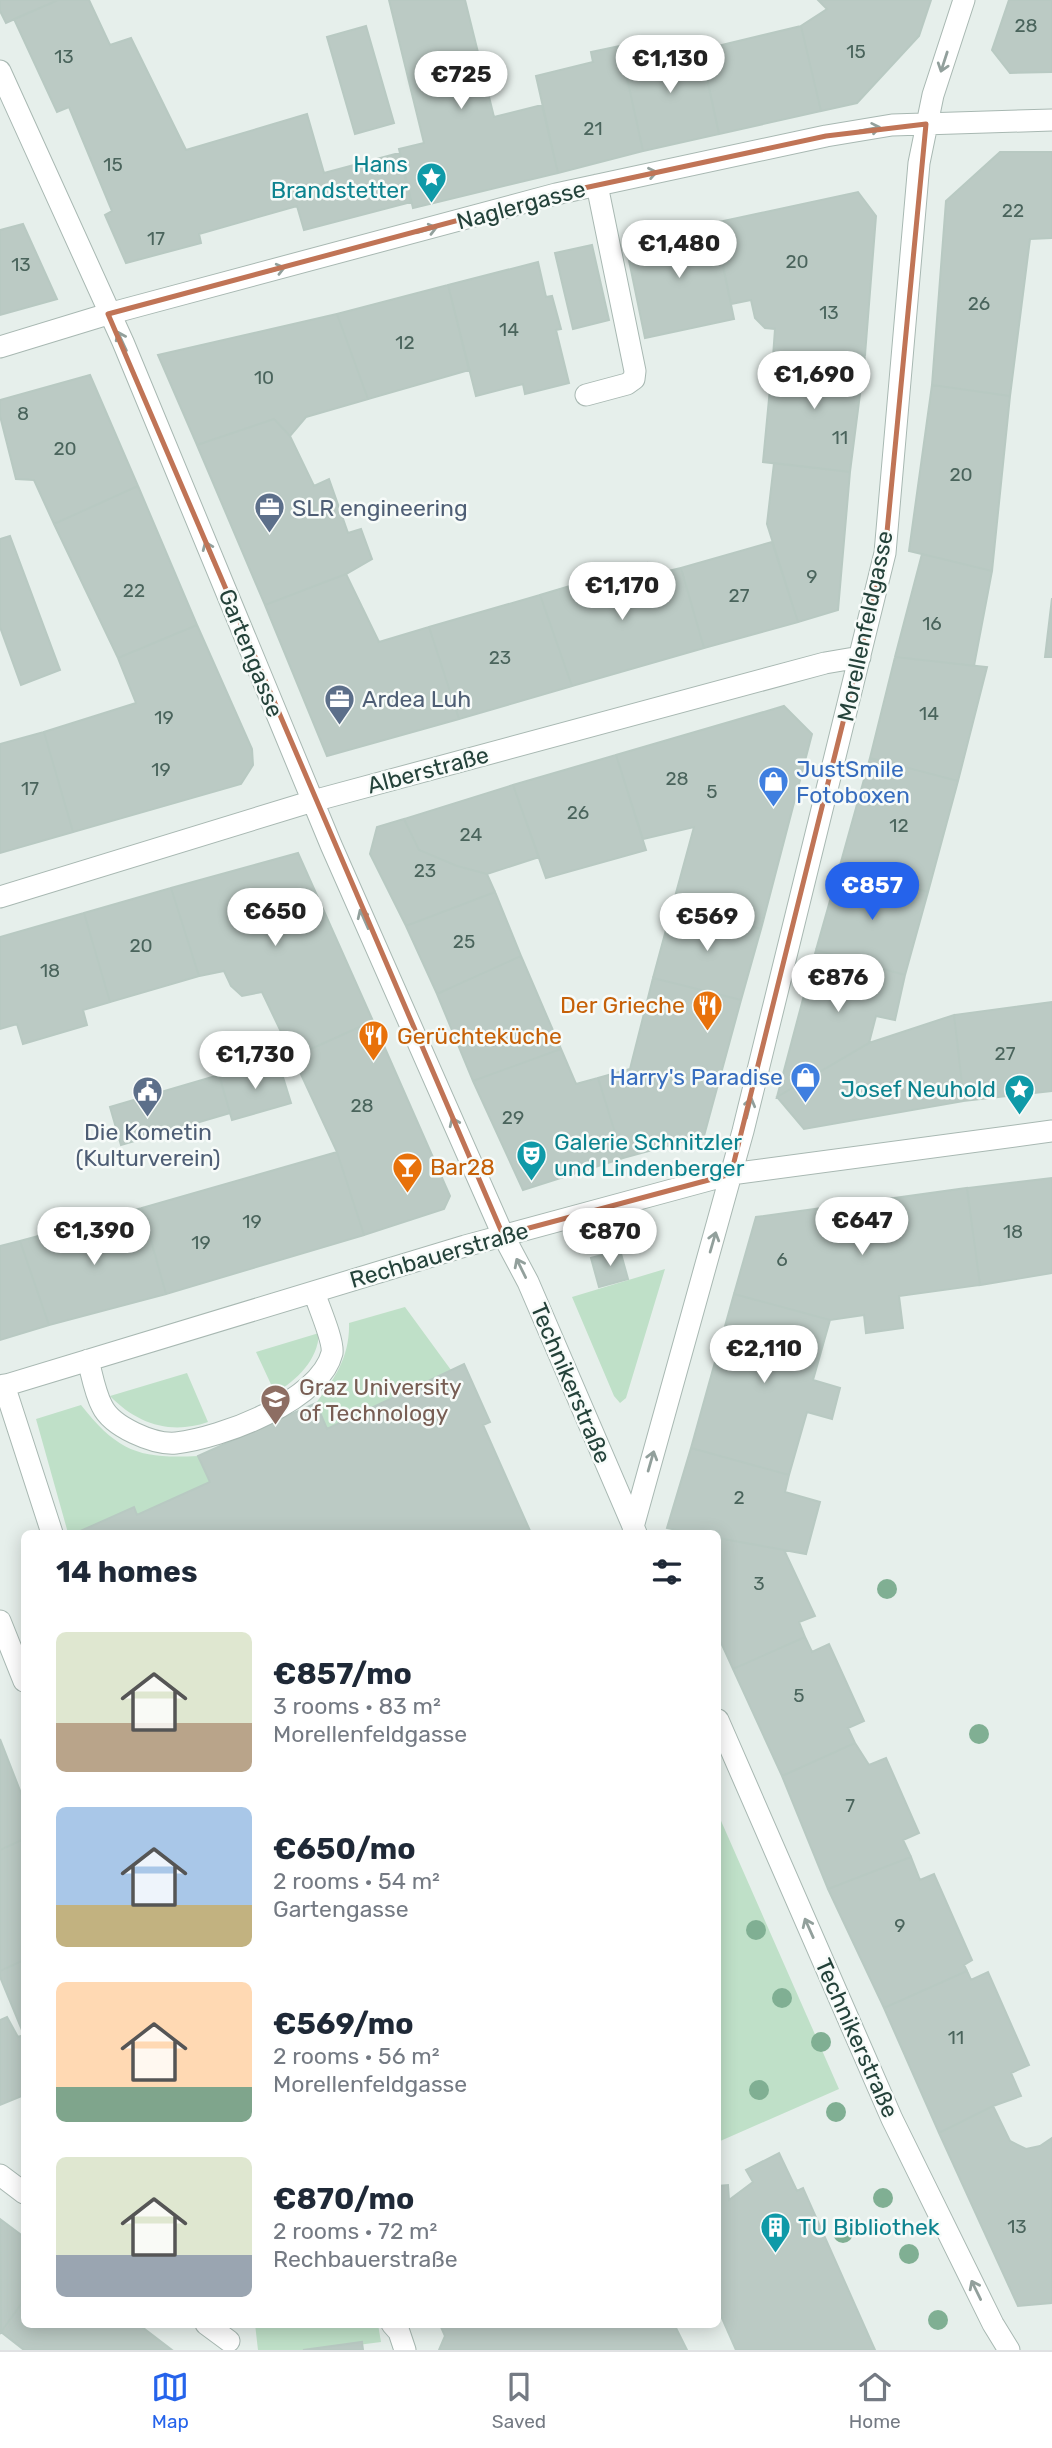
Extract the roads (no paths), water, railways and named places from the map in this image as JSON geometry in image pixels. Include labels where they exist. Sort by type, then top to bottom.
[{"type":"street","name":"Morellenfeldgasse","points":[[634,1530],[731,1174],[884,553],[919,163],[933,95],[964,0]]},
{"type":"street","name":"Gartengasse","points":[[0,72],[122,342],[313,801],[503,1235]]},
{"type":"street","name":"Naglergasse","points":[[0,347],[108,314],[597,185],[826,136],[892,125],[1052,120]]},
{"type":"street","points":[[586,395],[627,384],[634,379],[635,371],[597,185]]},
{"type":"street","name":"Alberstraße","points":[[0,897],[313,801],[825,663],[860,657]]},
{"type":"street","name":"Rechbauerstraße","points":[[2,1386],[503,1235],[731,1174],[1052,1132]]},
{"type":"street","name":"Technikerstraße","points":[[503,1235],[528,1282],[634,1530]]},
{"type":"street","points":[[88,1360],[102,1408],[139,1436],[175,1443],[230,1429],[248,1423],[294,1399],[324,1372],[333,1350],[314,1292]]},
{"type":"street","points":[[2,1386],[51,1530]]},
{"type":"street","points":[[0,1621],[21,1674]]},
{"type":"street","name":"Technikerstraße","points":[[721,1727],[892,2119],[993,2324],[1009,2350]]},
{"type":"street","points":[[0,2175],[21,2191]]},
{"type":"street","points":[[213,2328],[229,2338]]},
{"type":"street","points":[[396,2328],[405,2350]]},
{"type":"place","name":"Hans Brandstetter","points":[[431,204]]},
{"type":"place","name":"SLR engineering","points":[[269,535]]},
{"type":"place","name":"Ardea Luh","points":[[339,726]]},
{"type":"place","name":"JustSmile Fotoboxen","points":[[773,809]]},
{"type":"place","name":"Der Grieche","points":[[708,1032]]},
{"type":"place","name":"Gerüchteküche","points":[[374,1063]]},
{"type":"place","name":"Harry's Paradise","points":[[806,1104]]},
{"type":"place","name":"Josef Neuhold","points":[[1019,1116]]},
{"type":"place","name":"Die Kometin (Kulturverein)","points":[[148,1118]]},
{"type":"place","name":"Galerie Schnitzler und Lindenberger","points":[[531,1182]]},
{"type":"place","name":"Bar28","points":[[407,1194]]},
{"type":"place","name":"Graz University of Technology","points":[[276,1427]]},
{"type":"place","name":"TU Bibliothek","points":[[775,2254]]}]
